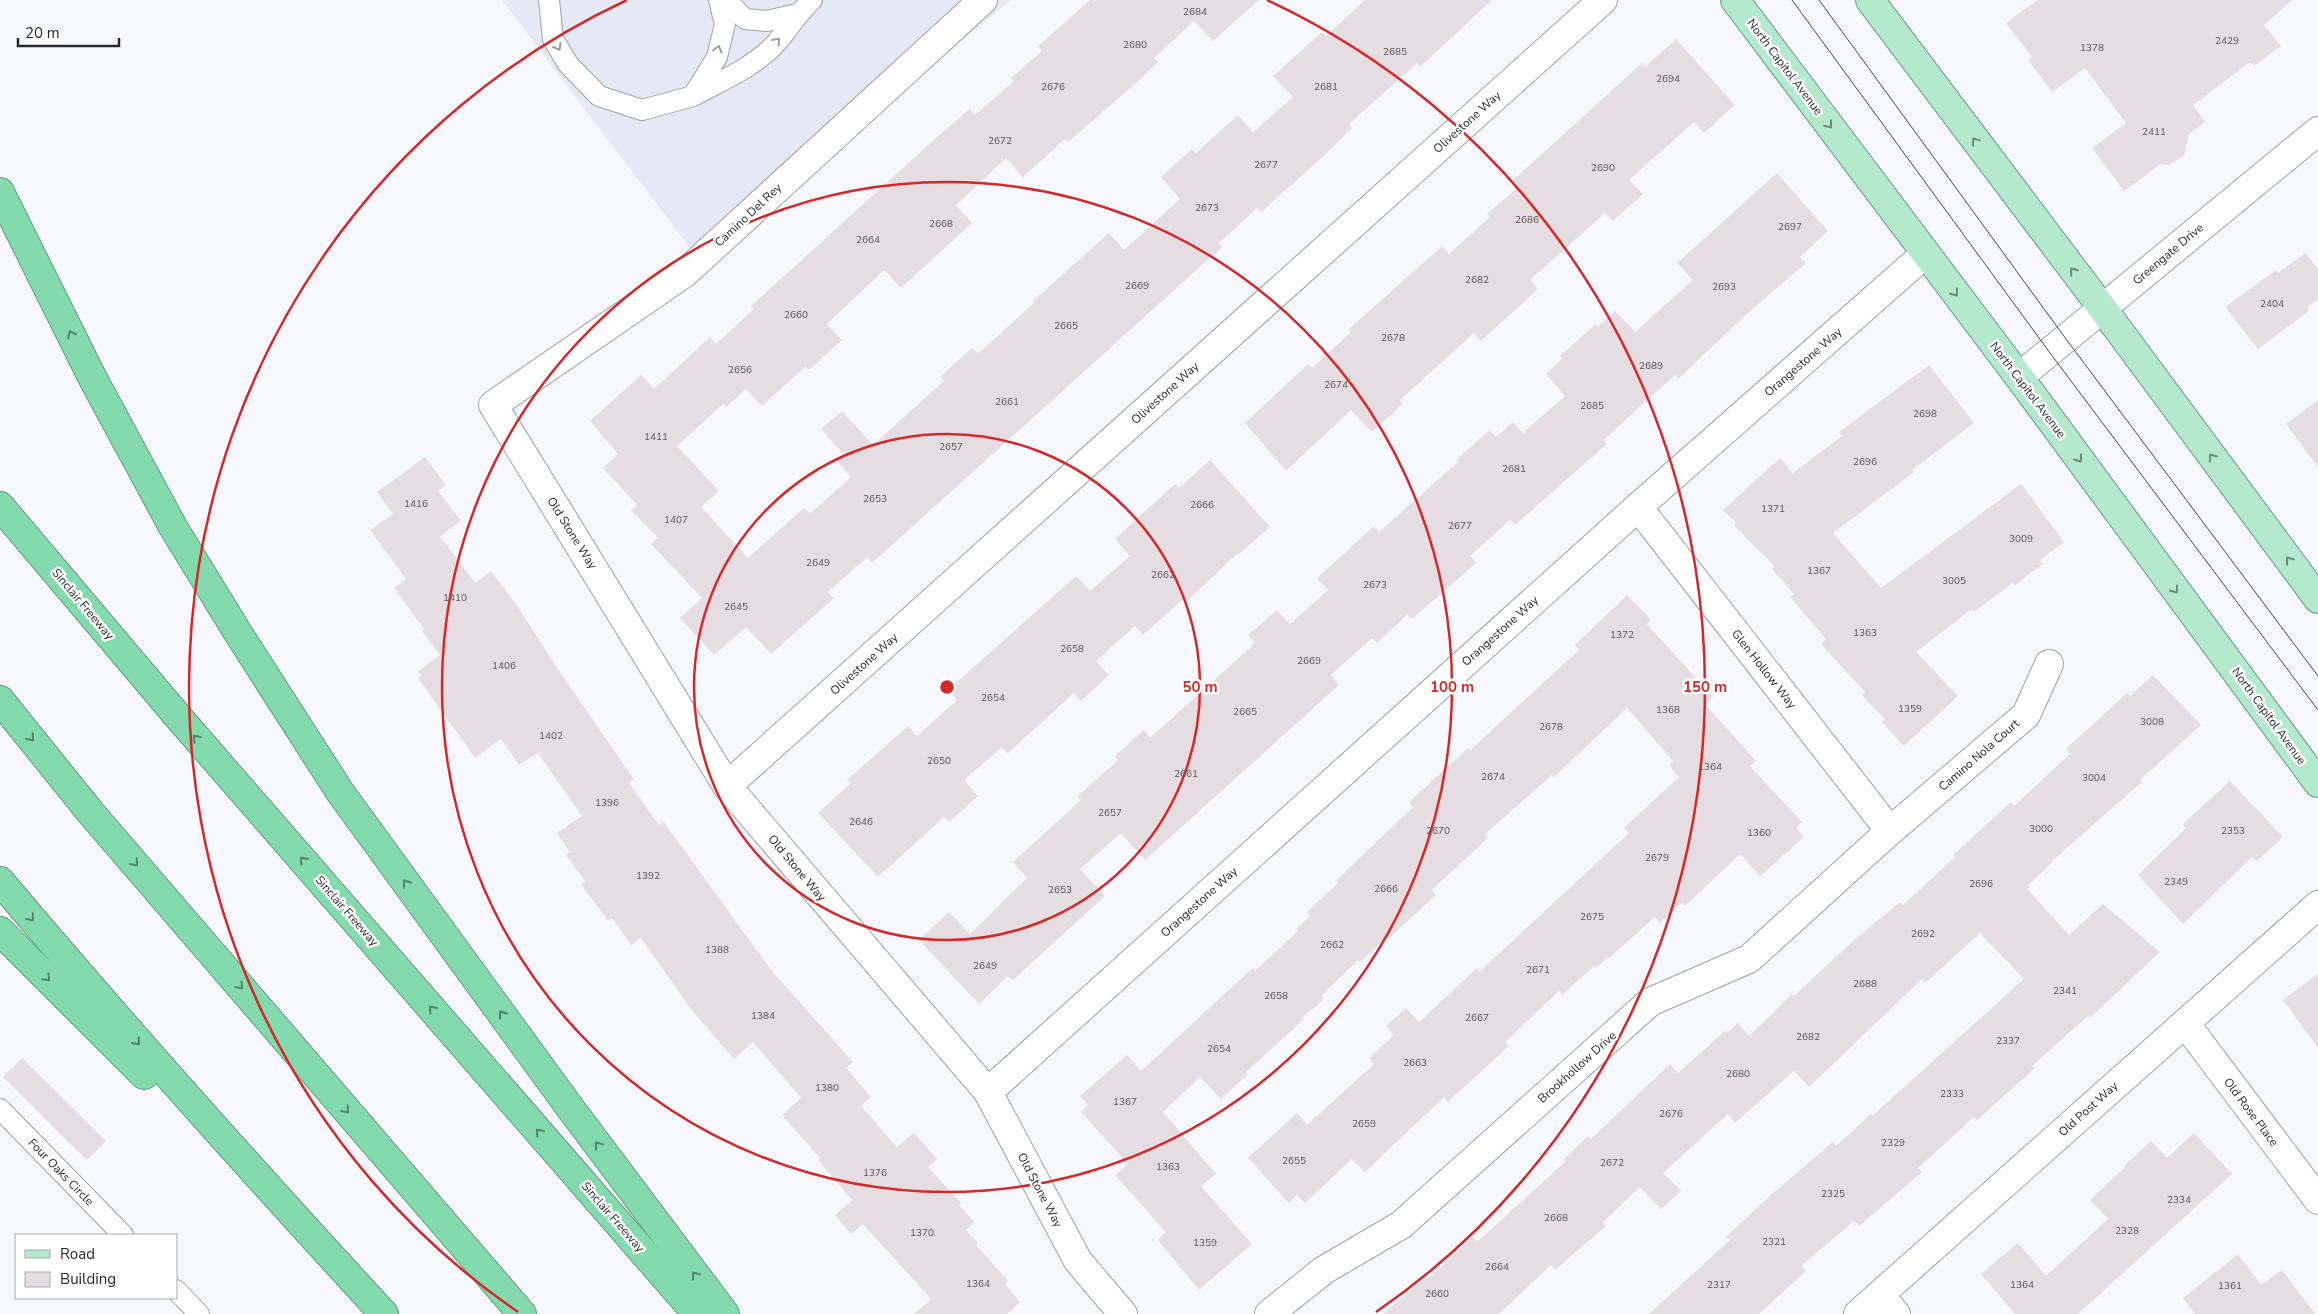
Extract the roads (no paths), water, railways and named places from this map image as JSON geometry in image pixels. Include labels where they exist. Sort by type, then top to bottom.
[{"type":"highway","points":[[0,192],[92,377],[174,527],[238,633],[340,792],[568,1105],[725,1314]]},
{"type":"highway","name":"Sinclair Freeway","points":[[0,506],[186,727],[697,1314]]},
{"type":"highway","points":[[0,700],[91,812],[522,1314]]},
{"type":"highway","points":[[0,881],[140,1046],[383,1314]]},
{"type":"highway","points":[[0,931],[383,1314]]},
{"type":"main road","name":"North Capitol Avenue","points":[[1735,0],[2019,377],[2318,784]]},
{"type":"main road","points":[[1870,0],[2104,309],[2318,599]]},
{"type":"street","name":"Camino Del Rey","points":[[493,405],[685,273],[983,0]]},
{"type":"street","name":"Olivestone Way","points":[[727,786],[1603,0]]},
{"type":"street","name":"Greengate Drive","points":[[2019,377],[2318,131]]},
{"type":"street","name":"Orangestone Way","points":[[988,1092],[1638,507],[1925,254]]},
{"type":"street","name":"Old Stone Way","points":[[493,405],[727,786],[988,1092],[1078,1261],[1123,1314]]},
{"type":"street","name":"Glen Hollow Way","points":[[1638,507],[1890,831]]},
{"type":"street","name":"Camino Nola Court","points":[[1890,831],[2026,715],[2049,664]]},
{"type":"street","name":"Brookhollow Drive","points":[[1269,1314],[1324,1270],[1401,1225],[1650,1002],[1749,960],[1890,831]]},
{"type":"street","name":"Old Post Way","points":[[1858,1314],[1888,1304],[2185,1023],[2318,905]]},
{"type":"street","name":"Old Rose Place","points":[[2185,1023],[2318,1200]]},
{"type":"lane","points":[[549,0],[553,38],[568,64],[600,96],[642,110],[693,96],[753,63],[777,42],[797,14],[812,0]]},
{"type":"lane","points":[[693,96],[717,57],[725,24],[719,0]]},
{"type":"lane","points":[[726,0],[745,20],[767,21],[797,14]]},
{"type":"lane","name":"Four Oaks Circle","points":[[0,1109],[122,1234]]},
{"type":"lane","points":[[178,1292],[199,1314]]},
{"type":"tram line","points":[[1792,0],[2050,353],[2318,710]]},
{"type":"tram line","points":[[1819,0],[2066,339],[2318,676]]}]
